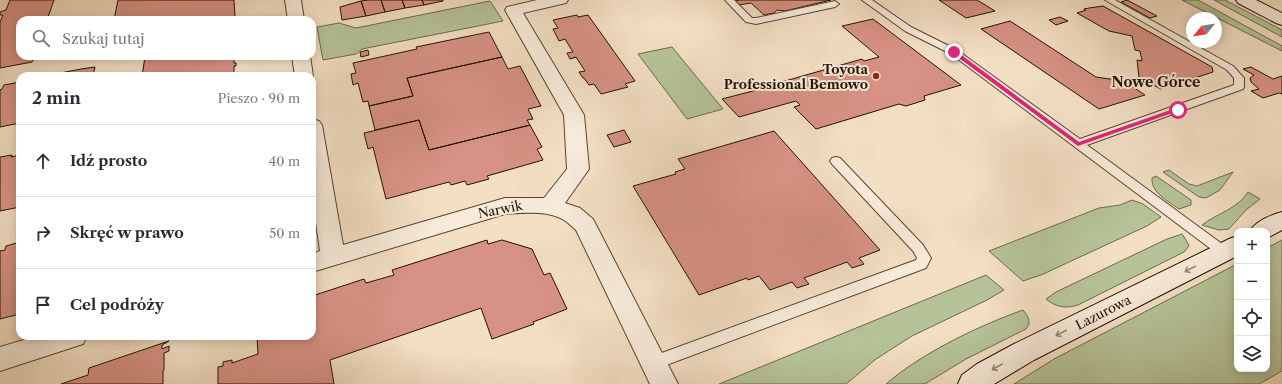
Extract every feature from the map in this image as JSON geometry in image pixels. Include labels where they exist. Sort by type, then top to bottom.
[{"type":"street","points":[[293,0],[295,16]]},
{"type":"street","points":[[549,206],[568,184],[578,169],[574,115],[510,5],[560,0]]},
{"type":"street","points":[[1244,0],[1282,20]]},
{"type":"street","points":[[302,60],[303,72]]},
{"type":"street","points":[[316,180],[322,260]]},
{"type":"street","name":"Narwik","points":[[322,260],[505,206],[527,204],[549,206],[572,214],[585,225],[664,384]]},
{"type":"street","points":[[1267,228],[1282,220]]},
{"type":"street","name":"Lazurowa","points":[[972,384],[987,373],[1024,352],[1231,248]]},
{"type":"street","points":[[0,359],[61,340]]},
{"type":"lane","points":[[729,0],[750,20],[756,22],[835,4]]},
{"type":"lane","points":[[866,0],[909,30],[954,52],[1078,144],[1231,248]]},
{"type":"lane","points":[[1078,144],[1239,87],[1239,78],[1230,68],[1109,0]]},
{"type":"lane","points":[[653,363],[921,264],[924,258],[918,248],[836,161]]},
{"type":"green space","points":[[1182,0],[1198,0],[1220,12],[1206,12]]},
{"type":"green space","points":[[1214,0],[1225,0],[1282,30],[1282,37]]},
{"type":"green space","points":[[490,1],[503,21],[362,49],[356,54],[323,60],[317,27],[339,23],[356,28]]},
{"type":"green space","points":[[1222,13],[1282,46],[1282,51],[1222,20]]},
{"type":"green space","points":[[672,47],[723,109],[687,119],[638,54]]},
{"type":"green space","points":[[1169,170],[1189,184],[1197,186],[1233,172],[1220,190],[1206,198],[1199,197],[1163,172]]},
{"type":"green space","points":[[1156,176],[1191,200],[1191,205],[1179,209],[1165,200],[1157,192],[1152,183],[1152,178]]},
{"type":"green space","points":[[1248,192],[1260,199],[1246,210],[1229,229],[1219,230],[1202,225],[1233,207],[1244,198]]},
{"type":"green space","points":[[1132,200],[1143,204],[1161,217],[1147,226],[1041,275],[1023,281],[989,251],[1099,208],[1120,205]]},
{"type":"green space","points":[[1182,234],[1189,246],[1184,252],[1078,305],[1069,307],[1061,306],[1053,304],[1046,299],[1056,292],[1167,239]]},
{"type":"green space","points":[[1282,240],[1282,371],[1259,384],[1014,384],[1054,359],[1234,266],[1234,372],[1270,372],[1270,246]]},
{"type":"green space","points":[[986,275],[1004,290],[987,300],[912,336],[876,359],[846,384],[719,384]]},
{"type":"green space","points":[[1023,310],[1029,321],[1026,329],[966,359],[925,384],[886,384],[916,362],[951,341]]},
{"type":"building","points":[[10,0],[54,0],[48,16],[16,16],[16,60],[33,60],[32,62],[0,68],[0,22],[3,15],[0,15],[0,12],[6,10]]},
{"type":"building","points":[[118,0],[234,0],[235,16],[115,16]]},
{"type":"building","points":[[381,0],[385,12],[366,16],[361,1]]},
{"type":"building","points":[[381,0],[402,0],[405,8],[385,12]]},
{"type":"building","points":[[402,0],[422,0],[424,5],[405,8]]},
{"type":"building","points":[[422,0],[443,0],[443,1],[424,5]]},
{"type":"building","points":[[831,0],[785,11],[777,10],[774,13],[764,15],[751,3],[739,5],[735,1]]},
{"type":"building","points":[[939,0],[977,0],[995,11],[966,18]]},
{"type":"building","points":[[1127,0],[1157,16],[1150,18],[1121,2]]},
{"type":"building","points":[[361,1],[366,16],[342,20],[340,7]]},
{"type":"building","points":[[1103,6],[1212,67],[1213,72],[1161,89],[1139,77],[1137,60],[1142,61],[1140,51],[1135,50],[1132,36],[1109,31],[1077,13],[1086,10],[1084,9]]},
{"type":"building","points":[[577,15],[578,17],[588,15],[635,81],[625,84],[628,87],[601,94],[594,84],[589,85],[583,78],[579,72],[585,71],[576,57],[570,59],[567,53],[573,52],[565,39],[559,41],[553,29],[558,28],[553,20]]},
{"type":"building","points":[[1060,17],[1068,21],[1056,25],[1049,20]]},
{"type":"building","name":"Toyota Professional Bemowo","points":[[873,19],[961,85],[924,96],[925,100],[906,106],[899,104],[816,129],[794,107],[800,105],[796,101],[739,117],[722,99],[780,84],[778,83],[862,59],[864,61],[879,57],[842,26]]},
{"type":"building","points":[[1010,21],[1096,77],[1124,81],[1145,95],[1099,109],[981,29]]},
{"type":"building","points":[[489,32],[502,57],[407,78],[413,96],[369,106],[368,101],[363,102],[358,83],[353,85],[351,74],[356,73],[353,63],[417,49],[416,47]]},
{"type":"building","points":[[368,50],[369,55],[361,57],[360,52]]},
{"type":"building","points":[[502,57],[508,69],[520,66],[541,106],[528,109],[533,119],[527,120],[530,125],[429,150],[419,120],[375,130],[369,106],[413,96],[407,78]]},
{"type":"building","points":[[145,60],[234,60],[234,63],[236,63],[236,66],[234,66],[234,72],[143,72]]},
{"type":"building","points":[[95,67],[94,72],[66,72]]},
{"type":"building","points":[[1251,67],[1273,79],[1282,76],[1282,94],[1279,93],[1263,98],[1251,91],[1259,89],[1251,82],[1250,78],[1254,75],[1243,69]]},
{"type":"building","points":[[16,83],[16,124],[0,127],[0,90],[4,85]]},
{"type":"building","points":[[419,120],[429,150],[530,125],[542,147],[537,149],[543,160],[487,176],[489,179],[467,185],[465,181],[451,185],[449,182],[386,199],[373,147],[368,149],[364,133]]},
{"type":"building","points":[[624,130],[631,142],[614,147],[607,135]]},
{"type":"building","points":[[774,131],[880,250],[859,258],[864,264],[852,268],[847,262],[804,278],[809,284],[797,288],[792,282],[770,290],[759,276],[748,280],[747,278],[699,295],[633,186],[676,174],[675,172],[685,169],[678,159]]},
{"type":"building","points":[[16,156],[16,208],[0,211],[0,157]]},
{"type":"building","points":[[487,240],[488,244],[502,240],[532,249],[544,275],[550,273],[567,309],[533,322],[534,324],[492,339],[481,308],[330,360],[334,384],[218,384],[218,367],[223,366],[223,362],[232,360],[232,363],[258,354],[257,340],[316,340],[316,295],[364,279],[366,283],[394,275],[392,270]]},
{"type":"building","points":[[16,243],[16,315],[0,319],[0,251],[5,250],[6,246]]},
{"type":"building","points":[[169,341],[162,345],[162,349],[169,346],[169,351],[164,353],[163,384],[61,384],[88,375],[89,368]]},
{"type":"place","name":"Toyota Professional Bemowo","points":[[876,76]]},
{"type":"district","name":"Nowe Górce","points":[[1156,82]]},
{"type":"route","points":[[954,52],[1078,144],[1178,110]]}]
